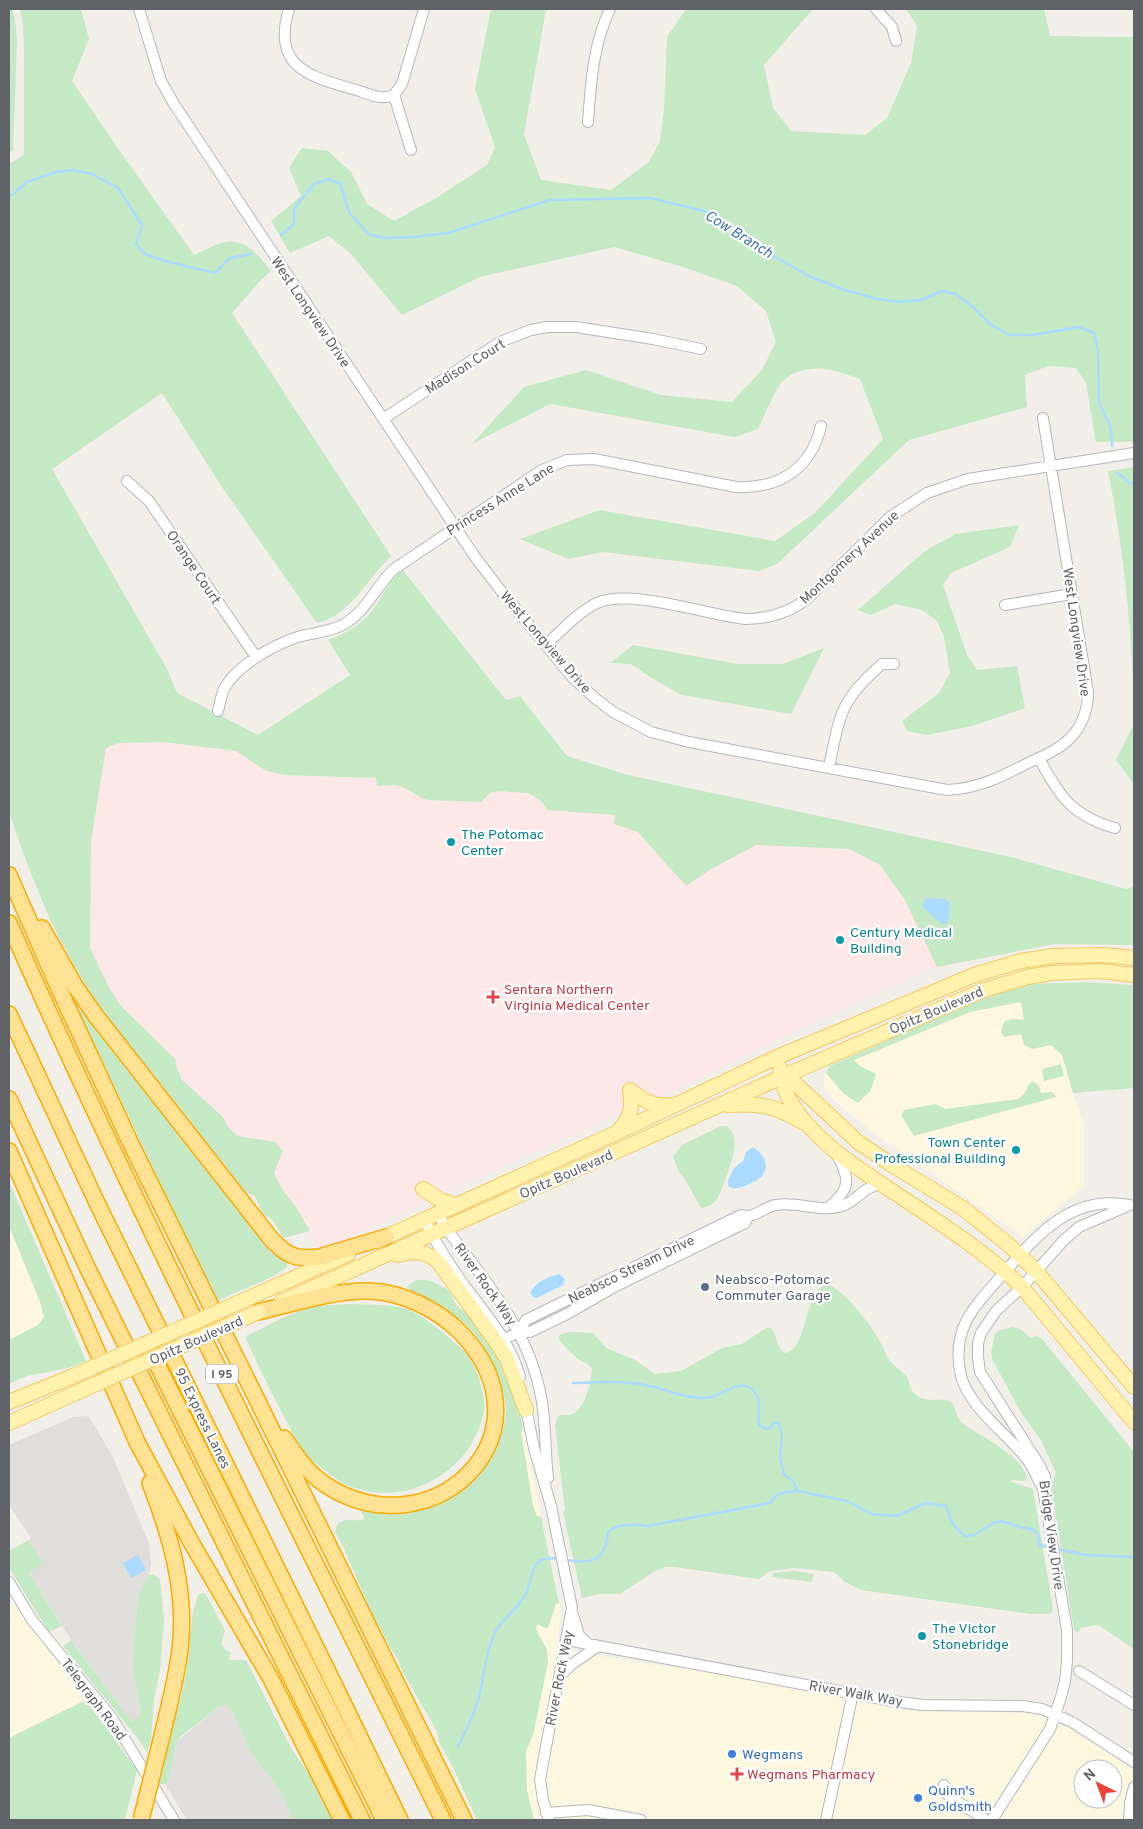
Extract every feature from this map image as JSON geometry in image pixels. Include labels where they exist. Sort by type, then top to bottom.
[{"type":"highway","points":[[9,864],[45,935],[75,986],[96,1016],[281,1250],[294,1256],[308,1259],[386,1237]]},
{"type":"highway","points":[[9,875],[103,1084],[464,1820]]},
{"type":"highway","name":"I 95","points":[[9,924],[99,1124],[161,1252],[443,1820]]},
{"type":"highway","name":"95 Express Lanes","points":[[9,1014],[98,1205],[400,1820]]},
{"type":"highway","points":[[9,1099],[88,1269],[362,1820]]},
{"type":"highway","points":[[9,1151],[127,1421],[168,1533],[176,1567],[180,1600],[180,1648],[161,1740],[141,1820]]},
{"type":"highway","points":[[248,1382],[280,1432],[311,1473],[352,1498],[374,1504],[389,1505],[422,1501],[452,1488],[468,1475],[479,1462],[494,1426],[496,1400],[485,1366],[466,1338],[454,1326],[428,1308],[399,1296],[369,1291],[339,1293],[258,1312]]},
{"type":"highway","points":[[147,1344],[384,1820]]},
{"type":"highway","points":[[127,1421],[191,1542],[271,1679],[342,1820]]},
{"type":"main road","name":"Opitz Boulevard","points":[[9,1401],[147,1344],[616,1133],[776,1058],[936,991],[999,967],[1029,960],[1076,955],[1134,958]]},
{"type":"main road","name":"Opitz Boulevard","points":[[9,1423],[784,1076],[981,991],[1004,983],[1051,972],[1099,971],[1134,975]]},
{"type":"main road","points":[[776,1058],[784,1076],[785,1090],[791,1102],[813,1129],[834,1149],[969,1243],[1022,1286],[1134,1422]]},
{"type":"main road","points":[[784,1076],[797,1085],[858,1142],[964,1209],[1019,1254],[1036,1271],[1134,1387]]},
{"type":"main road","points":[[616,1133],[627,1120],[631,1111],[630,1090],[650,1104],[664,1106],[681,1102]]},
{"type":"main road","points":[[719,1106],[753,1103],[767,1106],[783,1111],[813,1129]]},
{"type":"main road","points":[[424,1189],[440,1200],[456,1205]]},
{"type":"main road","points":[[372,1260],[414,1252],[425,1253],[438,1261],[502,1351],[513,1372],[526,1410]]},
{"type":"street","name":"West Longview Drive","points":[[139,9],[156,67],[174,104],[485,571],[573,678],[596,699],[632,723],[651,732],[689,742],[938,789],[957,790],[996,779],[1058,748],[1072,736],[1083,719],[1087,708],[1088,692],[1043,418]]},
{"type":"street","points":[[289,9],[285,21],[284,42],[287,51],[298,66],[319,78],[381,98],[394,95],[402,84],[424,9]]},
{"type":"street","points":[[588,122],[594,54],[610,9]]},
{"type":"street","points":[[876,9],[892,27],[896,41]]},
{"type":"street","points":[[394,95],[411,150]]},
{"type":"street","name":"Madison Court","points":[[383,419],[500,342],[531,330],[547,327],[576,327],[646,337],[701,349]]},
{"type":"street","name":"Princess Anne Lane","points":[[218,711],[224,688],[256,657],[296,638],[323,632],[346,623],[364,608],[384,578],[394,569],[455,526],[542,470],[567,460],[594,458],[746,488],[781,480],[801,465],[814,447],[821,426]]},
{"type":"street","name":"Montgomery Avenue","points":[[546,645],[588,608],[613,598],[639,599],[745,620],[760,619],[783,613],[808,598],[890,517],[927,492],[968,479],[1134,453]]},
{"type":"street","name":"Orange Court","points":[[127,481],[149,501],[256,657]]},
{"type":"street","points":[[1005,605],[1072,594]]},
{"type":"street","points":[[829,768],[840,718],[850,699],[863,680],[882,664],[894,664]]},
{"type":"street","points":[[1039,758],[1053,785],[1069,805],[1090,819],[1115,828]]},
{"type":"street","points":[[829,1207],[843,1194],[847,1180],[844,1168],[834,1149]]},
{"type":"street","name":"Neabsco Stream Drive","points":[[504,1339],[519,1332],[530,1332],[567,1314],[616,1286],[745,1223],[748,1217],[778,1204],[821,1208],[843,1206],[865,1189],[882,1184]]},
{"type":"street","points":[[1043,1488],[1030,1463],[970,1395],[962,1376],[959,1357],[963,1328],[968,1316],[977,1304],[1019,1254],[1049,1225],[1077,1210],[1094,1204],[1116,1202],[1132,1205]]},
{"type":"street","name":"Bridge View Drive","points":[[992,1820],[1050,1729],[1062,1696],[1067,1661],[1067,1630],[1043,1488],[1045,1477],[1040,1466],[985,1382],[978,1364],[978,1343],[981,1333],[996,1311],[1064,1240],[1079,1227],[1132,1205]]},
{"type":"street","name":"River Rock Way","points":[[438,1213],[445,1227],[508,1312],[519,1332],[535,1373],[542,1403],[551,1506]]},
{"type":"street","name":"River Rock Way","points":[[424,1219],[431,1234],[463,1283],[504,1339],[515,1361],[524,1393],[534,1448],[551,1506],[572,1611],[540,1779],[548,1817]]},
{"type":"street","name":"Telegraph Road","points":[[9,1582],[38,1627],[112,1718],[174,1820]]},
{"type":"street","points":[[560,1676],[593,1645],[579,1634],[572,1611]]},
{"type":"street","name":"River Walk Way","points":[[567,1640],[923,1705],[1023,1706],[1042,1710],[1072,1722],[1134,1762]]},
{"type":"street","points":[[1079,1671],[1134,1705]]},
{"type":"street","points":[[826,1820],[853,1693]]},
{"type":"street","points":[[944,1785],[945,1792],[949,1796],[986,1820]]},
{"type":"street","points":[[1129,1820],[1130,1803],[1134,1787]]},
{"type":"street","points":[[548,1817],[588,1810],[641,1820]]},
{"type":"shaded area","name":"Sentara Northern Virginia Medical Center","points":[[164,742],[237,751],[266,771],[285,775],[376,778],[378,786],[394,785],[421,798],[481,802],[490,793],[499,791],[528,793],[540,800],[548,810],[615,814],[614,824],[638,832],[686,885],[756,845],[849,849],[880,865],[905,900],[937,967],[807,1025],[669,1094],[619,1114],[318,1251],[310,1231],[296,1207],[284,1192],[274,1173],[282,1155],[269,1140],[238,1136],[227,1126],[223,1117],[182,1080],[175,1059],[120,1005],[90,948],[91,842],[106,748],[119,743]]},
{"type":"shaded area","points":[[1021,1002],[1025,1020],[1062,1055],[1084,1125],[1084,1186],[1023,1237],[887,1143],[839,1105],[823,1087],[826,1073],[853,1061],[970,1012]]},
{"type":"shaded area","points":[[9,1181],[86,1361],[68,1368],[27,1376],[9,1384]]},
{"type":"shaded area","points":[[87,1416],[113,1457],[149,1543],[151,1563],[149,1575],[138,1597],[133,1656],[133,1669],[141,1715],[132,1722],[70,1638],[29,1573],[43,1564],[29,1540],[31,1538],[9,1505],[9,1445],[73,1417]]},
{"type":"shaded area","points":[[524,1426],[561,1611],[557,1648],[639,1663],[720,1673],[905,1710],[1031,1713],[1068,1728],[1117,1759],[1073,1759],[1073,1809],[1123,1809],[1123,1763],[1134,1770],[1134,1820],[509,1820],[493,1485]]},
{"type":"shaded area","points":[[9,1591],[46,1648],[86,1700],[9,1738]]},
{"type":"shaded area","points":[[226,1705],[232,1711],[252,1755],[281,1792],[291,1815],[290,1820],[187,1820],[165,1784],[169,1780],[177,1741],[219,1707]]},
{"type":"green space","points":[[9,9],[12,9],[15,20],[17,41],[13,151],[9,152]]},
{"type":"green space","points":[[20,9],[81,9],[89,39],[72,81],[194,255],[219,244],[227,242],[241,243],[252,250],[271,271],[232,313],[391,556],[349,604],[329,619],[317,623],[222,487],[162,393],[52,469],[166,667],[177,693],[258,735],[350,675],[328,640],[349,630],[368,616],[391,581],[402,569],[506,700],[520,696],[567,756],[628,775],[1011,857],[1126,889],[1134,886],[1134,945],[1055,944],[937,967],[905,900],[880,865],[849,849],[756,845],[711,869],[686,886],[638,832],[614,824],[615,815],[548,810],[540,800],[528,793],[498,791],[490,793],[481,802],[428,800],[399,786],[377,786],[376,778],[285,775],[266,771],[236,751],[164,742],[119,743],[106,748],[91,842],[90,948],[120,1005],[175,1059],[182,1080],[223,1117],[227,1126],[238,1136],[275,1142],[283,1151],[274,1173],[284,1192],[296,1207],[310,1231],[283,1238],[272,1219],[263,1214],[255,1196],[247,1193],[118,1030],[84,982],[51,921],[9,812],[9,164],[24,155],[24,47]]},
{"type":"green space","points":[[491,9],[546,9],[524,134],[541,180],[611,190],[649,162],[660,141],[664,110],[667,37],[686,9],[813,9],[764,65],[773,108],[791,131],[865,135],[887,118],[911,63],[917,26],[906,9],[1044,9],[1050,36],[1134,37],[1134,442],[1096,442],[1086,383],[1076,368],[1048,366],[1025,375],[1027,407],[909,440],[777,564],[759,571],[603,552],[568,559],[520,539],[600,510],[775,541],[815,513],[883,439],[860,379],[831,370],[811,369],[801,371],[783,381],[773,396],[758,429],[735,437],[550,404],[472,444],[524,387],[586,370],[661,395],[732,402],[762,370],[776,342],[766,311],[737,286],[680,266],[614,247],[480,277],[402,315],[351,254],[329,236],[290,253],[271,221],[301,196],[289,168],[302,148],[328,151],[351,172],[367,204],[394,221],[436,198],[487,165],[495,147],[475,89]]},
{"type":"green space","points":[[1134,467],[1134,701],[1125,585],[1108,471]]},
{"type":"green space","points":[[1019,525],[1010,547],[951,573],[943,585],[967,655],[977,670],[1017,666],[1025,708],[972,726],[927,735],[907,731],[902,721],[939,693],[950,673],[944,637],[937,621],[922,610],[895,604],[871,615],[858,610],[925,551],[956,534]]},
{"type":"green space","points":[[633,645],[738,664],[783,664],[824,648],[791,714],[682,695],[631,664],[610,663]]},
{"type":"green space","points":[[1134,724],[1134,784],[1116,760]]},
{"type":"green space","points":[[65,982],[271,1253],[288,1262],[286,1268],[272,1277],[216,1301]]},
{"type":"green space","points":[[1086,982],[1134,985],[1134,1088],[1073,1093],[1062,1055],[1051,1045],[1032,1049],[1024,1045],[1021,1034],[1004,1037],[1001,1032],[1004,1022],[1011,1019],[1024,1020],[1021,1002],[970,1012],[854,1060],[860,1066],[876,1074],[871,1090],[858,1103],[843,1093],[826,1073],[830,1066],[971,1003],[999,993],[1030,984]]},
{"type":"green space","points":[[1061,1064],[1064,1076],[1044,1081],[1042,1069]]},
{"type":"green space","points":[[1032,1081],[1039,1086],[1041,1093],[1052,1092],[1056,1097],[914,1136],[901,1115],[904,1110],[936,1104],[945,1109],[1018,1099]]},
{"type":"green space","points":[[721,1126],[727,1126],[733,1134],[735,1147],[717,1199],[714,1203],[701,1208],[679,1172],[673,1157],[682,1145]]},
{"type":"green space","points":[[9,1181],[86,1361],[68,1368],[27,1376],[9,1384],[9,1340],[38,1325],[44,1317],[40,1302],[9,1226]]},
{"type":"green space","points":[[416,1280],[431,1281],[447,1289],[456,1305],[467,1313],[502,1360],[512,1381],[523,1428],[521,1432],[533,1506],[537,1516],[541,1517],[559,1603],[556,1604],[548,1628],[538,1624],[536,1627],[547,1649],[548,1663],[533,1735],[526,1751],[527,1790],[534,1820],[477,1820],[452,1765],[439,1742],[437,1731],[402,1671],[398,1659],[369,1607],[343,1546],[335,1532],[337,1526],[343,1521],[363,1520],[362,1510],[406,1511],[445,1499],[486,1466],[503,1428],[506,1410],[503,1390],[485,1350],[467,1325],[451,1313],[408,1288],[407,1286]]},
{"type":"green space","points":[[826,1284],[841,1293],[865,1319],[890,1361],[907,1377],[915,1394],[925,1399],[948,1400],[951,1402],[961,1422],[999,1446],[1023,1468],[1027,1477],[1024,1481],[1009,1481],[1033,1489],[1053,1609],[1050,1614],[1031,1614],[861,1590],[845,1582],[834,1572],[795,1568],[770,1571],[759,1579],[666,1567],[655,1571],[620,1594],[598,1594],[582,1598],[563,1512],[565,1510],[555,1425],[558,1416],[570,1415],[580,1408],[589,1388],[592,1369],[573,1355],[558,1337],[570,1332],[593,1333],[606,1348],[635,1360],[655,1374],[681,1371],[722,1348],[742,1344],[766,1328],[771,1328],[779,1347],[784,1353],[792,1350],[798,1342],[813,1299],[818,1290]]},
{"type":"green space","points":[[350,1304],[394,1306],[413,1312],[463,1350],[470,1359],[477,1374],[484,1398],[484,1411],[478,1431],[468,1449],[455,1464],[422,1486],[382,1493],[362,1490],[341,1482],[309,1458],[296,1441],[245,1337],[282,1318],[313,1306]]},
{"type":"green space","points":[[1013,1327],[1020,1329],[1031,1338],[1037,1336],[1042,1339],[1134,1452],[1134,1649],[1100,1626],[1095,1625],[1081,1628],[1078,1633],[1074,1630],[1051,1486],[1056,1473],[1041,1440],[1022,1414],[993,1361],[991,1353],[995,1334],[1000,1330]]},
{"type":"green space","points":[[29,1540],[43,1564],[29,1573],[62,1626],[49,1632],[9,1568],[9,1551]]},
{"type":"green space","points":[[794,1571],[814,1574],[812,1582],[772,1577],[773,1573]]},
{"type":"green space","points":[[153,1574],[160,1579],[164,1620],[160,1671],[154,1699],[151,1740],[147,1752],[63,1646],[71,1640],[132,1722],[141,1714],[133,1669],[138,1597],[149,1575]]},
{"type":"green space","points":[[206,1594],[225,1631],[221,1643],[226,1651],[231,1652],[229,1660],[246,1660],[291,1748],[309,1774],[332,1820],[290,1820],[291,1815],[281,1792],[252,1755],[232,1711],[226,1705],[219,1707],[181,1736],[177,1741],[169,1780],[165,1784],[160,1784],[157,1781],[183,1690],[193,1611],[198,1595]]},
{"type":"green space","points":[[86,1700],[137,1770],[125,1820],[9,1820],[9,1738]]},
{"type":"water","points":[[926,898],[944,899],[950,902],[949,919],[946,924],[941,924],[922,906]]},
{"type":"water","points":[[753,1147],[759,1151],[765,1161],[765,1171],[762,1176],[745,1186],[738,1188],[729,1187],[728,1181],[734,1168],[743,1161],[746,1152]]},
{"type":"water","points":[[560,1274],[565,1280],[563,1285],[537,1298],[533,1297],[530,1293],[543,1280]]},
{"type":"water","points":[[138,1555],[146,1570],[131,1578],[123,1563]]},
{"type":"waterway","name":"Cow Branch","points":[[9,196],[27,182],[56,172],[73,170],[92,174],[118,188],[142,225],[136,244],[145,254],[215,273],[230,258],[251,254]]},
{"type":"waterway","name":"Cow Branch","points":[[281,235],[294,224],[294,210],[314,184],[328,179],[341,184],[350,214],[370,235],[387,238],[448,233],[550,200],[650,198],[708,212],[751,238],[768,253],[811,277],[845,290],[877,299],[900,302],[921,300],[942,291],[956,294],[990,324],[1009,335],[1033,335],[1079,327],[1094,333],[1098,351],[1099,402],[1110,425],[1112,446]]},
{"type":"waterway","name":"Cow Branch","points":[[1117,473],[1134,485]]},
{"type":"waterway","points":[[573,1383],[631,1383],[699,1398],[711,1397],[733,1387],[744,1385],[749,1387],[757,1395],[759,1425],[766,1429],[771,1427],[774,1422],[779,1424],[782,1434],[780,1458],[784,1474],[793,1481],[798,1491]]},
{"type":"waterway","points":[[566,1560],[582,1562],[595,1559],[604,1550],[608,1532],[617,1527],[632,1525],[648,1526],[770,1503],[777,1495],[798,1491],[847,1501],[872,1514],[896,1516],[926,1503],[947,1506],[953,1523],[965,1536],[974,1535],[993,1523],[1001,1521],[1034,1530],[1038,1535],[1040,1545],[1051,1548]]},
{"type":"waterway","points":[[1057,1549],[1087,1555],[1134,1557]]},
{"type":"waterway","points":[[458,1746],[470,1723],[476,1706],[495,1633],[501,1623],[524,1597],[537,1564],[549,1558],[560,1559]]},
{"type":"place","name":"The Potomac Center","points":[[451,842]]},
{"type":"place","name":"Century Medical Building","points":[[840,940]]},
{"type":"place","name":"Sentara Northern Virginia Medical Center","points":[[493,997]]},
{"type":"place","name":"Town Center Professional Building","points":[[1016,1150]]},
{"type":"place","name":"Neabsco-Potomac Commuter Garage","points":[[705,1287]]},
{"type":"place","name":"The Victor Stonebridge","points":[[922,1636]]},
{"type":"place","name":"Wegmans","points":[[732,1754]]},
{"type":"place","name":"Wegmans Pharmacy","points":[[737,1774]]},
{"type":"place","name":"Quinn's Goldsmith","points":[[918,1798]]}]
